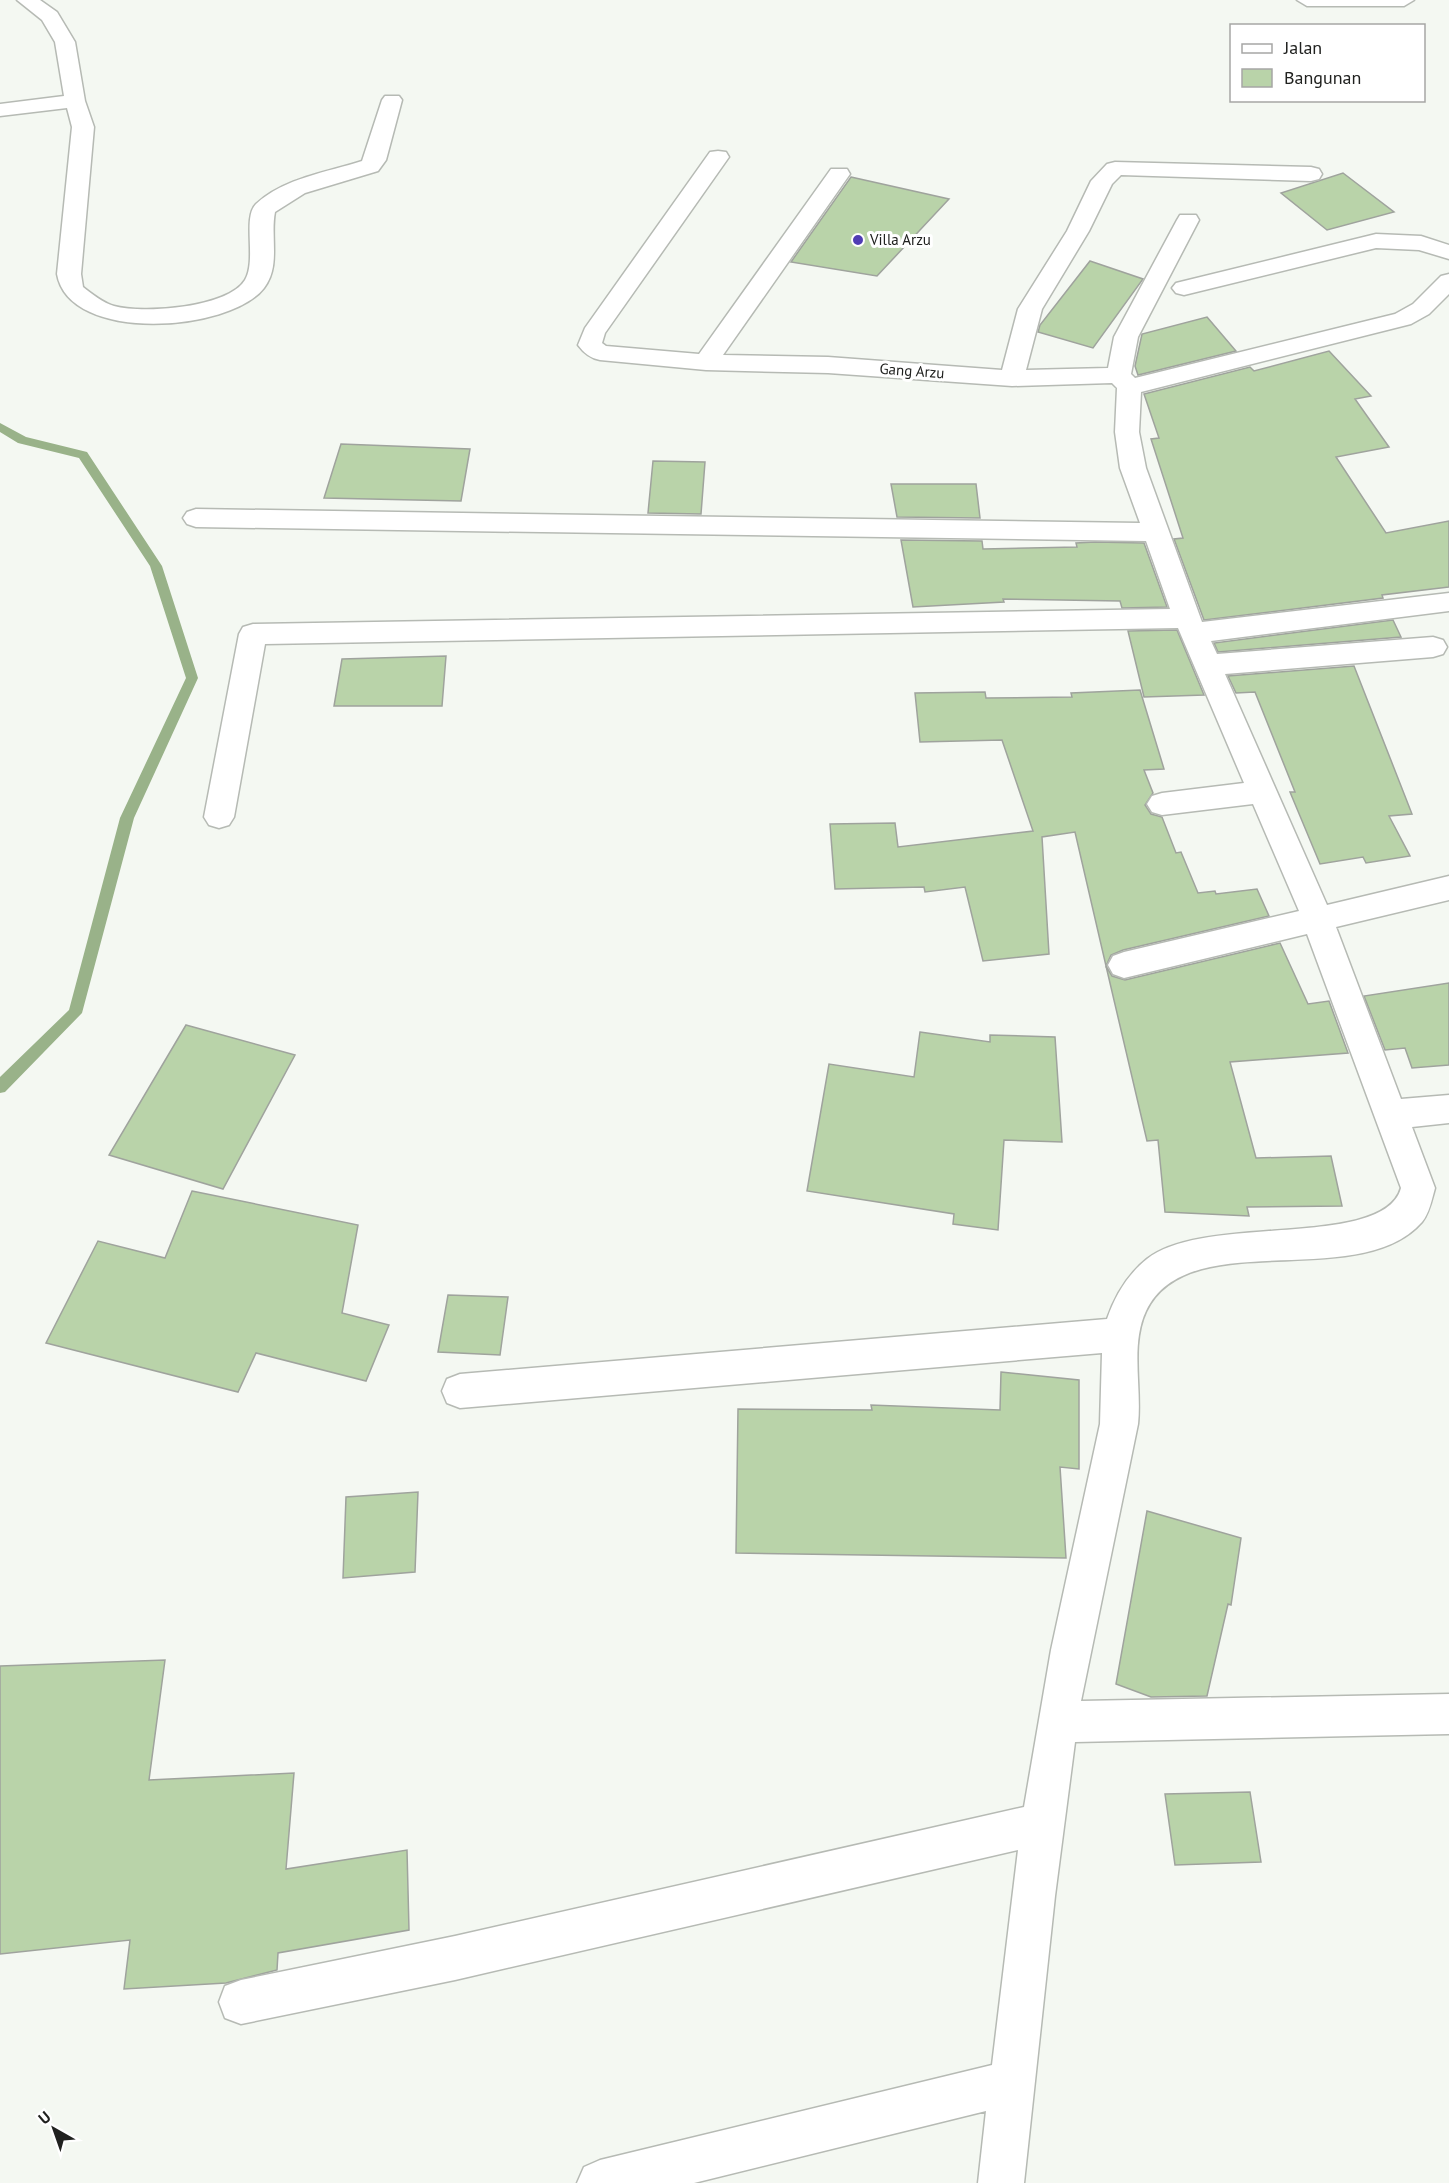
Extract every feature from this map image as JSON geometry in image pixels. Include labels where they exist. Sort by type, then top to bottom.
[{"type":"street","points":[[1307,0],[1397,1]]},
{"type":"street","points":[[16,1],[50,16],[65,42],[75,101],[83,127],[69,274],[72,287],[87,300],[109,312],[141,315],[198,312],[225,306],[249,292],[263,264],[260,222],[264,209],[297,188],[370,166],[375,160],[392,100]]},
{"type":"street","points":[[0,110],[75,101]]},
{"type":"street","name":"Gang Arzu","points":[[718,157],[593,333],[590,345],[600,353],[706,362],[828,365],[1012,378],[1124,381],[1403,319],[1421,309],[1449,281]]},
{"type":"street","points":[[1012,378],[1030,309],[1078,231],[1102,181],[1110,173],[1126,168],[1311,174]]},
{"type":"street","points":[[706,362],[839,174]]},
{"type":"street","points":[[1001,2183],[1042,1824],[1057,1722],[1120,1419],[1119,1335],[1137,1292],[1158,1269],[1195,1253],[1355,1238],[1389,1228],[1412,1209],[1418,1188],[1317,918],[1210,665],[1191,626],[1133,468],[1126,432],[1124,381],[1126,337],[1188,220]]},
{"type":"street","points":[[1184,288],[1376,241],[1421,243],[1449,252]]},
{"type":"street","points":[[196,518],[1157,532]]},
{"type":"street","points":[[219,818],[253,634],[1191,626],[1449,602]]},
{"type":"street","points":[[1210,665],[1433,647]]},
{"type":"street","points":[[1162,804],[1263,792]]},
{"type":"street","points":[[1124,965],[1449,888]]},
{"type":"street","points":[[1392,1114],[1449,1109]]},
{"type":"street","points":[[460,1391],[1119,1335]]},
{"type":"street","points":[[1057,1722],[1449,1714]]},
{"type":"street","points":[[241,2002],[455,1958],[1042,1824]]},
{"type":"street","points":[[600,2183],[1012,2082]]},
{"type":"building","points":[[1343,173],[1394,212],[1327,230],[1281,193]]},
{"type":"building","name":"Villa Arzu","points":[[851,177],[949,199],[877,276],[791,262]]},
{"type":"building","points":[[1090,261],[1143,279],[1093,348],[1038,332],[1040,325]]},
{"type":"building","points":[[1207,317],[1236,351],[1138,375],[1135,366],[1142,334]]},
{"type":"building","points":[[1329,351],[1371,396],[1355,399],[1389,447],[1336,457],[1386,533],[1449,521],[1449,587],[1382,595],[1383,598],[1204,620],[1174,539],[1183,538],[1151,439],[1159,438],[1144,394],[1250,367],[1254,371]]},
{"type":"building","points":[[341,444],[470,449],[461,501],[324,498]]},
{"type":"building","points":[[653,461],[705,462],[701,514],[648,513]]},
{"type":"building","points":[[891,484],[976,484],[980,518],[897,517]]},
{"type":"building","points":[[901,540],[982,541],[983,549],[1077,547],[1076,543],[1095,542],[1144,543],[1167,607],[1122,608],[1120,601],[1003,599],[1004,602],[913,607]]},
{"type":"building","points":[[1393,620],[1401,637],[1218,652],[1214,643]]},
{"type":"building","points":[[1177,630],[1204,695],[1144,697],[1128,631]]},
{"type":"building","points":[[446,656],[442,706],[334,706],[342,659]]},
{"type":"building","points":[[1354,666],[1412,814],[1389,816],[1410,856],[1366,863],[1363,857],[1320,864],[1290,792],[1295,792],[1255,692],[1236,693],[1228,676]]},
{"type":"building","points":[[1140,690],[1164,769],[1144,770],[1153,793],[1145,805],[1151,814],[1162,817],[1176,853],[1181,852],[1198,893],[1215,891],[1216,894],[1257,889],[1269,916],[1123,950],[1111,955],[1106,966],[1075,832],[1042,837],[1049,954],[983,961],[965,887],[925,892],[924,887],[835,889],[830,824],[895,823],[898,847],[1033,831],[1002,740],[920,742],[915,693],[985,692],[986,698],[1072,697],[1071,693]]},
{"type":"building","points":[[1280,943],[1308,1004],[1329,1001],[1348,1053],[1230,1062],[1256,1158],[1331,1156],[1342,1206],[1247,1207],[1249,1216],[1165,1212],[1158,1140],[1147,1141],[1106,966],[1112,976],[1125,980]]},
{"type":"building","points":[[1449,983],[1449,1065],[1412,1068],[1405,1048],[1385,1050],[1364,996]]},
{"type":"building","points":[[186,1025],[295,1055],[223,1189],[109,1155]]},
{"type":"building","points":[[920,1032],[990,1042],[990,1035],[1055,1037],[1062,1142],[1004,1140],[998,1230],[953,1224],[954,1214],[807,1191],[829,1064],[914,1077]]},
{"type":"building","points":[[192,1191],[358,1225],[342,1313],[389,1325],[366,1381],[256,1353],[238,1392],[46,1343],[98,1241],[165,1258]]},
{"type":"building","points":[[448,1295],[508,1297],[500,1355],[438,1352]]},
{"type":"building","points":[[1001,1372],[1079,1380],[1079,1469],[1060,1467],[1066,1558],[736,1553],[738,1409],[872,1410],[871,1405],[1000,1410]]},
{"type":"building","points":[[418,1492],[415,1572],[343,1578],[346,1497]]},
{"type":"building","points":[[1147,1511],[1241,1538],[1231,1605],[1228,1604],[1207,1696],[1151,1697],[1116,1684]]},
{"type":"building","points":[[165,1660],[149,1780],[294,1773],[286,1869],[407,1850],[409,1930],[278,1953],[277,1970],[226,1983],[124,1989],[130,1940],[0,1954],[0,1666]]},
{"type":"building","points":[[1250,1792],[1261,1862],[1175,1865],[1165,1794]]},
{"type":"waterway","points":[[0,427],[22,440],[83,455],[156,566],[192,678],[127,818],[75,1013],[0,1087]]},
{"type":"place","name":"Villa Arzu","points":[[858,240]]}]
